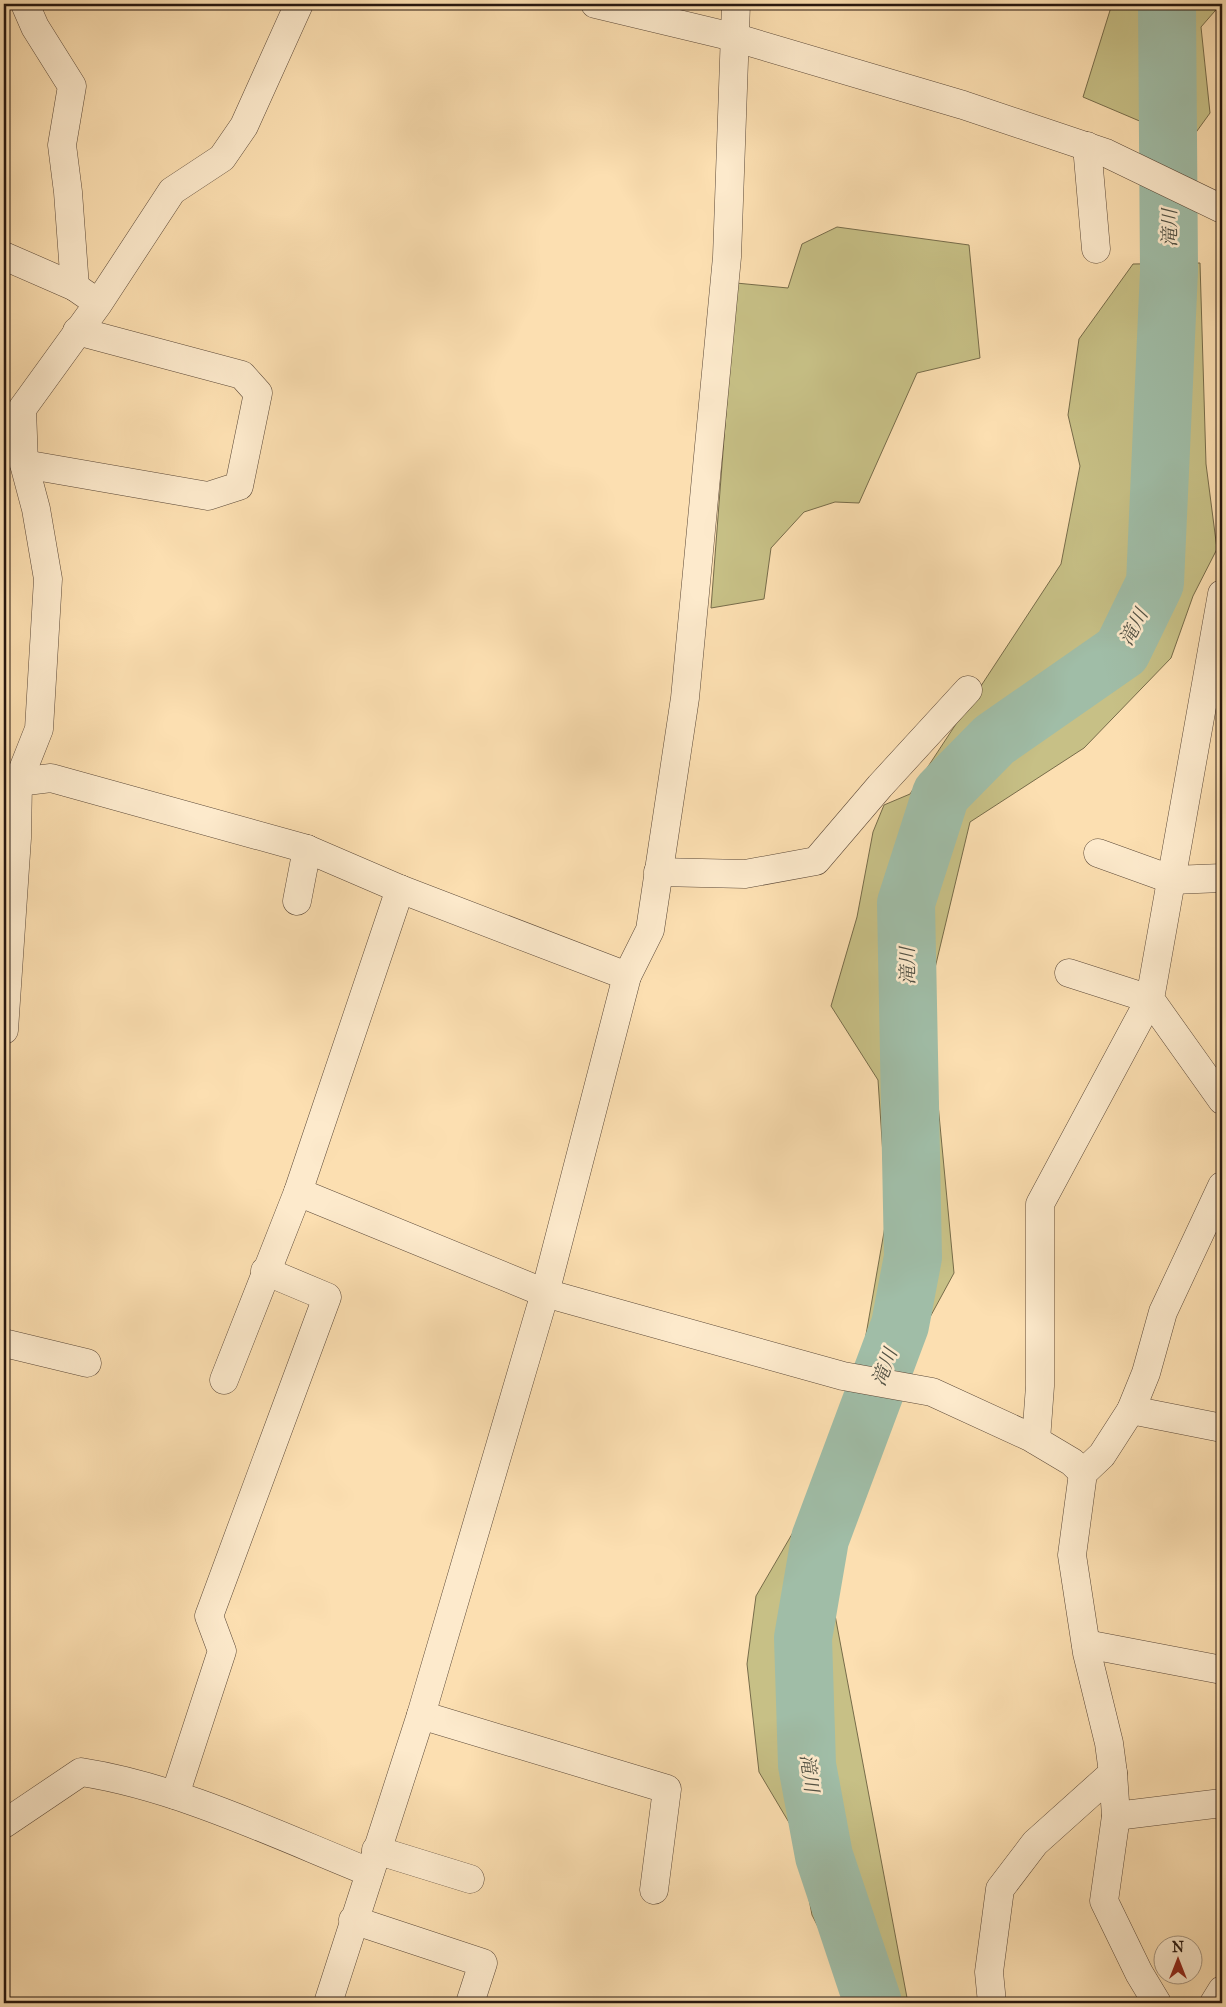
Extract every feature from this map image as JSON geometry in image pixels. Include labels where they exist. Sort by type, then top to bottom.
[{"type":"street","points":[[25,4],[35,26],[72,86],[62,145],[68,192],[75,287]]},
{"type":"street","points":[[4,1030],[17,838],[11,781],[39,729],[48,579],[36,509],[24,464],[22,409],[98,304],[172,191],[222,158],[244,126],[299,4]]},
{"type":"street","points":[[595,4],[733,37],[963,105],[1096,150],[1222,209]]},
{"type":"street","points":[[328,2003],[372,1861],[421,1715],[545,1293],[627,976],[650,930],[685,698],[728,257],[733,37],[736,4]]},
{"type":"street","points":[[1096,150],[1096,249]]},
{"type":"street","points":[[4,256],[75,287],[98,304]]},
{"type":"street","points":[[24,464],[208,496],[239,486],[258,393],[242,375],[77,331]]},
{"type":"street","points":[[1036,1440],[1040,1386],[1040,1204],[1150,999],[1173,880],[1222,594]]},
{"type":"street","points":[[658,872],[745,874],[816,860],[880,786],[968,690]]},
{"type":"street","points":[[11,781],[51,778],[307,849],[400,889],[627,976]]},
{"type":"street","points":[[297,901],[307,849]]},
{"type":"street","points":[[1098,853],[1173,880],[1222,878]]},
{"type":"street","points":[[224,1380],[265,1271],[298,1192],[400,889]]},
{"type":"street","points":[[1069,973],[1150,999],[1222,1100]]},
{"type":"street","points":[[1157,2003],[1139,1974],[1104,1901],[1116,1816],[1113,1773],[1109,1743],[1086,1644],[1072,1555],[1083,1474],[1102,1455],[1131,1410],[1146,1373],[1163,1312],[1222,1186]]},
{"type":"street","points":[[298,1192],[545,1293],[843,1376],[932,1392],[1036,1440],[1072,1462],[1083,1474]]},
{"type":"street","points":[[175,1795],[222,1651],[209,1616],[327,1297],[265,1271]]},
{"type":"street","points":[[4,1343],[87,1363]]},
{"type":"street","points":[[1131,1410],[1222,1428]]},
{"type":"street","points":[[1086,1644],[1222,1670]]},
{"type":"street","points":[[421,1715],[667,1789],[654,1890]]},
{"type":"street","points":[[4,1824],[80,1772],[105,1776],[175,1795],[372,1861],[470,1879]]},
{"type":"street","points":[[992,2003],[989,1972],[1000,1889],[1035,1843],[1113,1773]]},
{"type":"street","points":[[1116,1816],[1222,1803]]},
{"type":"street","points":[[353,1920],[483,1963],[470,2003]]},
{"type":"street","points":[[1214,2003],[1222,1990]]},
{"type":"shaded area","points":[[1112,4],[1221,4],[1201,27],[1210,113],[1189,142],[1083,97]]},
{"type":"shaded area","points":[[837,227],[969,245],[980,358],[917,373],[859,503],[835,502],[804,512],[771,548],[764,599],[711,608],[736,283],[788,288],[802,244]]},
{"type":"shaded area","points":[[1200,263],[1206,464],[1217,549],[1193,596],[1171,658],[1084,748],[970,822],[935,968],[936,1083],[954,1273],[929,1319],[864,1346],[887,1215],[878,1080],[831,1006],[857,917],[873,832],[884,805],[910,794],[1061,564],[1080,466],[1068,415],[1079,339],[1133,264]]},
{"type":"shaded area","points":[[813,1498],[908,2003],[846,2003],[847,1984],[812,1915],[797,1836],[759,1772],[747,1664],[756,1596]]},
{"type":"waterway","name":"滝川","points":[[873,2003],[824,1856],[807,1765],[803,1638],[820,1539],[900,1325],[913,1257],[906,903],[941,794],[994,740],[1122,651],[1155,583],[1169,271],[1167,4]]}]
